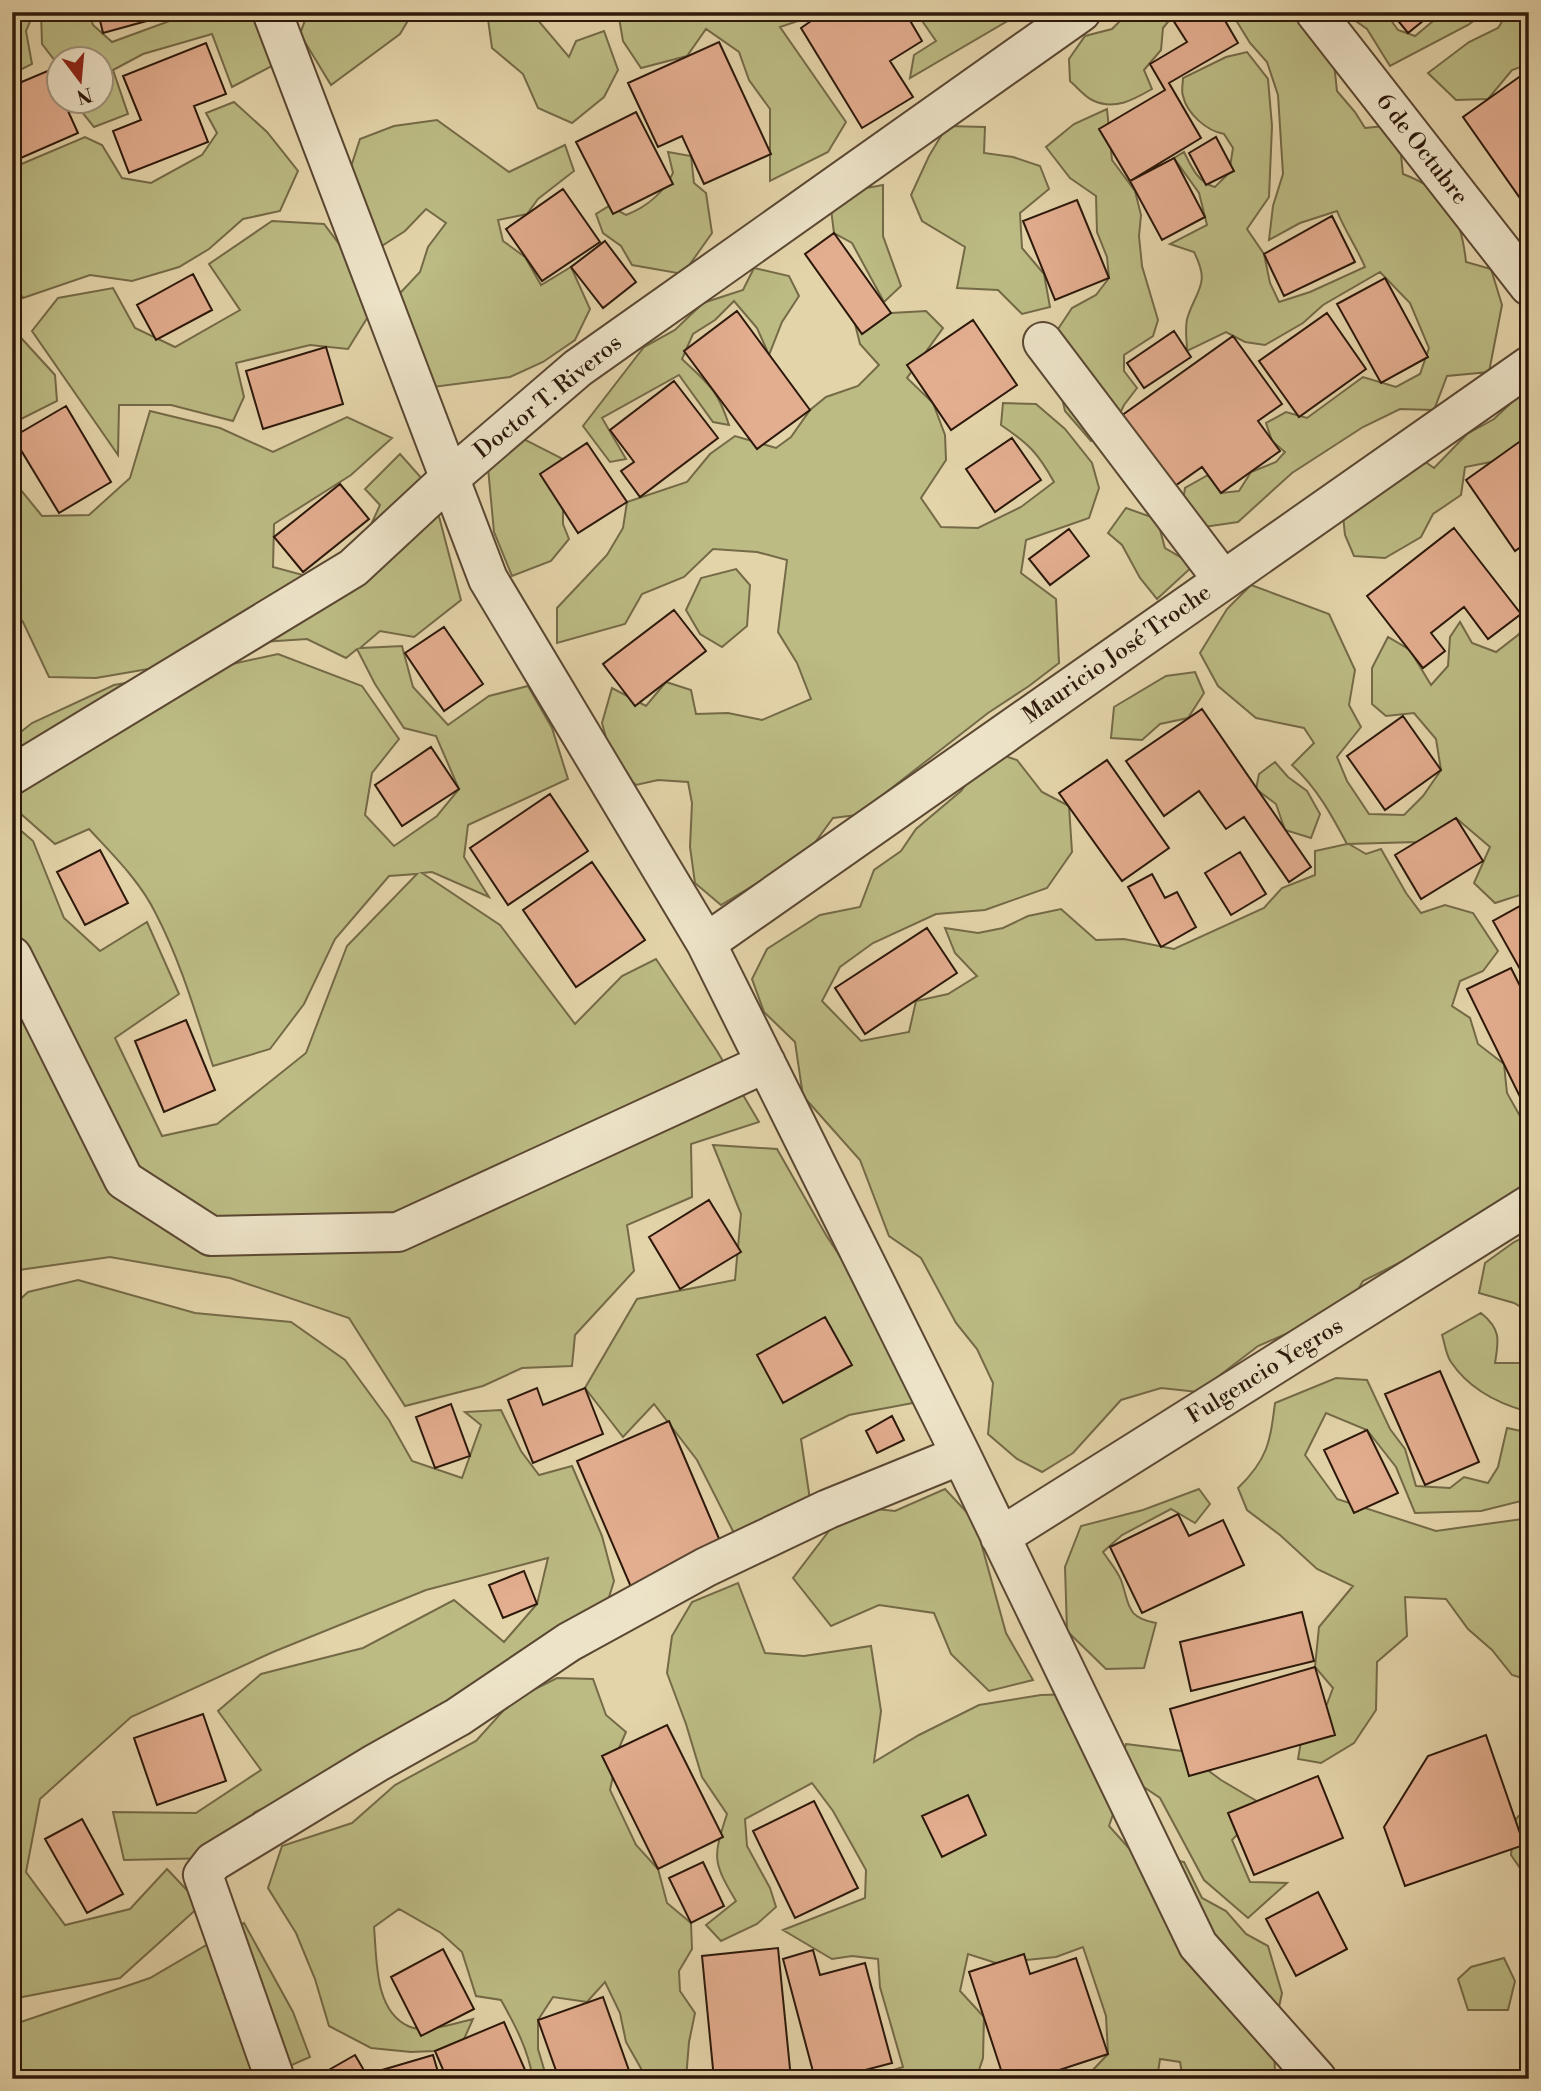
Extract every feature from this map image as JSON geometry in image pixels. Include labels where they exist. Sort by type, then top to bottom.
[{"type":"street","points":[[272,12],[488,579],[706,943],[961,1455],[1198,1945],[1317,2079]]},
{"type":"street","name":"Doctor T. Riveros","points":[[12,775],[354,568],[451,477],[578,368],[1081,12]]},
{"type":"street","name":"6 de Octubre","points":[[1315,12],[1529,286]]},
{"type":"street","points":[[1043,342],[1223,580]]},
{"type":"street","name":"Mauricio José Troche","points":[[706,943],[1529,366]]},
{"type":"street","points":[[12,956],[124,1180],[211,1236],[398,1232],[766,1063]]},
{"type":"street","name":"Fulgencio Yegros","points":[[1000,1537],[1529,1205]]},
{"type":"street","points":[[275,2079],[204,1875],[213,1862],[376,1763],[458,1717],[569,1642],[706,1567],[828,1509],[961,1455]]},
{"type":"shaded area","points":[[12,12],[34,12],[26,31],[32,64],[12,74]]},
{"type":"shaded area","points":[[41,12],[89,12],[93,25],[112,42],[175,19],[176,12],[260,12],[272,66],[232,87],[212,34],[143,54],[116,68],[116,46],[46,46],[46,49],[42,44]]},
{"type":"shaded area","points":[[308,12],[413,12],[400,34],[331,85],[300,34]]},
{"type":"shaded area","points":[[487,12],[531,12],[569,57],[576,41],[604,31],[618,70],[604,97],[572,123],[538,108],[523,74],[492,48]]},
{"type":"shaded area","points":[[618,12],[824,12],[780,27],[846,122],[828,152],[770,181],[770,109],[749,80],[739,52],[706,29],[687,56],[641,68],[623,41]]},
{"type":"shaded area","points":[[916,12],[1023,12],[910,78],[914,55],[936,41]]},
{"type":"shaded area","points":[[1129,12],[1176,12],[1163,28],[1161,50],[1144,70],[1152,89],[1123,103],[1100,103],[1086,96],[1070,81],[1069,59],[1085,36],[1112,29]]},
{"type":"shaded area","points":[[1231,12],[1317,12],[1334,63],[1337,91],[1365,128],[1384,126],[1401,155],[1403,174],[1431,188],[1450,207],[1460,231],[1466,262],[1491,269],[1502,305],[1489,372],[1447,376],[1434,410],[1400,409],[1363,427],[1292,473],[1238,522],[1204,527],[1183,501],[1185,488],[1208,475],[1221,493],[1239,491],[1251,472],[1276,462],[1285,452],[1272,441],[1266,423],[1286,412],[1307,418],[1363,377],[1396,387],[1420,374],[1429,348],[1410,303],[1380,272],[1323,305],[1303,323],[1265,345],[1245,342],[1226,332],[1187,351],[1187,320],[1201,285],[1201,271],[1194,252],[1170,244],[1207,225],[1199,193],[1174,158],[1184,152],[1200,178],[1215,187],[1229,173],[1233,148],[1224,134],[1205,125],[1193,115],[1182,94],[1183,78],[1226,57],[1247,52],[1268,79],[1272,126],[1269,197],[1247,229],[1264,254],[1270,283],[1279,302],[1310,292],[1365,267],[1337,211],[1300,223],[1269,240],[1273,206],[1283,174],[1278,95],[1267,62],[1250,43]]},
{"type":"shaded area","points":[[1343,12],[1385,12],[1398,30],[1415,36],[1444,12],[1486,12],[1468,25],[1390,66],[1367,29]]},
{"type":"shaded area","points":[[1508,12],[1529,12],[1529,64],[1512,70],[1488,99],[1456,100],[1428,73],[1469,42],[1498,28]]},
{"type":"shaded area","points":[[116,79],[128,114],[94,127],[85,116],[116,116]]},
{"type":"shaded area","points":[[234,102],[267,132],[298,171],[280,211],[243,219],[209,249],[179,267],[132,281],[90,275],[23,298],[12,280],[12,168],[85,137],[102,145],[122,178],[151,183],[202,155],[217,133],[206,113]]},
{"type":"shaded area","points":[[1107,109],[1112,160],[1135,191],[1141,215],[1139,236],[1142,266],[1158,320],[1153,336],[1124,355],[1124,371],[1137,388],[1124,405],[1113,428],[1091,441],[1065,411],[1056,372],[1056,332],[1072,308],[1096,295],[1109,278],[1107,257],[1097,232],[1096,196],[1070,178],[1046,147],[1074,124]]},
{"type":"shaded area","points":[[437,120],[509,172],[565,145],[574,171],[538,199],[527,214],[498,220],[503,241],[525,257],[541,285],[571,267],[590,309],[575,340],[543,362],[510,377],[433,387],[388,306],[420,272],[428,247],[446,223],[426,209],[405,231],[374,251],[347,179],[360,139],[394,126]]},
{"type":"shaded area","points":[[947,126],[985,127],[984,153],[1013,157],[1040,166],[1049,189],[1020,213],[1022,248],[1044,274],[1050,307],[1022,314],[998,290],[957,288],[965,247],[922,221],[911,195]]},
{"type":"shaded area","points":[[668,152],[691,156],[694,183],[706,193],[712,233],[683,274],[632,265],[621,246],[603,233],[596,214],[609,206],[626,215],[654,198],[673,173]]},
{"type":"shaded area","points":[[883,185],[883,236],[901,286],[884,302],[852,243],[834,233],[831,209],[850,191]]},
{"type":"shaded area","points":[[272,221],[324,224],[361,273],[369,315],[348,349],[310,345],[236,363],[244,397],[233,421],[171,405],[119,405],[118,455],[32,331],[58,298],[113,288],[135,328],[175,347],[240,310],[209,264]]},
{"type":"shaded area","points":[[754,268],[789,276],[799,296],[782,322],[769,355],[757,328],[734,301],[715,320],[693,334],[682,359],[716,394],[729,425],[713,422],[679,375],[602,418],[626,459],[610,462],[583,426],[644,347],[675,330],[703,303],[743,290]]},
{"type":"shaded area","points":[[926,311],[943,328],[907,378],[933,403],[945,435],[946,460],[921,498],[941,527],[978,528],[1021,507],[1054,482],[1032,450],[1001,425],[1003,403],[1036,404],[1065,429],[1092,463],[1099,488],[1089,518],[1026,540],[1021,573],[1056,599],[1059,663],[988,713],[857,815],[833,818],[811,848],[786,870],[721,905],[695,883],[690,847],[692,803],[688,782],[658,780],[636,785],[613,763],[602,723],[612,688],[646,706],[666,682],[691,690],[696,714],[728,713],[762,720],[811,699],[797,663],[778,632],[787,560],[757,552],[713,549],[684,577],[642,594],[625,624],[557,643],[557,608],[607,555],[623,528],[627,502],[687,482],[710,454],[735,436],[776,448],[791,437],[810,410],[826,397],[858,386],[879,365],[860,344],[855,324],[891,313]]},
{"type":"shaded area","points":[[12,328],[55,375],[57,401],[17,421],[12,440]]},
{"type":"shaded area","points":[[1529,386],[1529,430],[1520,450],[1491,462],[1465,467],[1461,495],[1433,514],[1421,537],[1385,558],[1354,556],[1345,535],[1342,506],[1417,456],[1434,468],[1467,434],[1494,419]]},
{"type":"shaded area","points":[[150,411],[220,428],[273,452],[347,417],[392,438],[351,475],[274,524],[273,567],[321,580],[364,540],[380,505],[365,489],[400,454],[432,490],[461,600],[414,637],[380,631],[360,648],[402,646],[413,687],[448,725],[489,696],[528,686],[552,728],[568,779],[468,825],[464,857],[489,897],[432,872],[422,873],[500,925],[575,1024],[622,976],[656,959],[717,1051],[759,1122],[691,1144],[692,1197],[627,1225],[634,1271],[575,1335],[572,1366],[522,1368],[483,1386],[405,1406],[349,1318],[230,1278],[110,1257],[12,1271],[12,823],[33,841],[64,918],[100,951],[147,922],[179,994],[115,1038],[162,1136],[217,1124],[306,1053],[347,946],[417,874],[389,876],[335,939],[304,1004],[270,1049],[213,1066],[188,989],[165,932],[150,902],[134,879],[89,829],[55,844],[12,806],[12,739],[32,723],[114,685],[278,654],[362,686],[399,739],[372,773],[365,815],[394,846],[437,816],[459,789],[436,736],[404,728],[375,684],[357,649],[346,658],[307,639],[248,643],[177,664],[96,678],[49,677],[23,622],[12,607],[12,479],[42,516],[89,515],[130,478]]},
{"type":"shaded area","points":[[506,430],[563,459],[563,524],[569,539],[551,561],[512,576],[494,532],[487,457]]},
{"type":"shaded area","points":[[1126,508],[1157,519],[1165,548],[1194,565],[1157,599],[1140,578],[1122,545],[1108,533]]},
{"type":"shaded area","points":[[736,569],[750,585],[747,626],[722,647],[700,634],[686,610],[701,578]]},
{"type":"shaded area","points":[[1251,585],[1329,614],[1355,670],[1349,705],[1361,727],[1337,757],[1347,781],[1369,814],[1404,815],[1423,796],[1441,770],[1436,739],[1414,713],[1386,716],[1372,704],[1372,668],[1388,637],[1410,650],[1431,685],[1448,666],[1450,637],[1460,622],[1472,643],[1496,652],[1518,635],[1529,621],[1529,892],[1495,903],[1474,883],[1490,847],[1456,818],[1417,842],[1349,844],[1366,854],[1381,849],[1406,893],[1421,913],[1445,905],[1473,913],[1498,951],[1483,971],[1460,981],[1452,1006],[1470,1018],[1478,1044],[1504,1064],[1507,1093],[1529,1132],[1529,1181],[1510,1202],[1445,1240],[1363,1281],[1348,1307],[1258,1346],[1198,1392],[1161,1388],[1121,1400],[1073,1453],[1042,1472],[1017,1459],[988,1434],[993,1383],[977,1349],[956,1323],[921,1258],[889,1236],[860,1160],[803,1096],[795,1042],[764,1012],[752,979],[767,949],[820,915],[860,907],[874,870],[901,851],[916,829],[961,791],[971,777],[996,753],[1017,760],[1042,792],[1069,806],[1072,852],[1047,888],[985,910],[936,914],[873,943],[840,967],[822,1001],[861,1041],[909,1032],[916,1001],[948,994],[977,976],[955,953],[945,928],[978,933],[1003,928],[1028,916],[1061,909],[1096,940],[1124,939],[1174,949],[1264,908],[1282,888],[1315,875],[1315,851],[1347,844],[1316,792],[1292,765],[1314,743],[1304,728],[1256,718],[1218,686],[1200,653],[1227,609]]},
{"type":"shaded area","points":[[1195,672],[1204,693],[1188,718],[1160,724],[1142,740],[1111,738],[1114,707],[1166,676]]},
{"type":"shaded area","points":[[1275,762],[1288,777],[1307,791],[1320,814],[1311,838],[1285,830],[1276,804],[1256,789],[1259,774]]},
{"type":"shaded area","points":[[713,1145],[777,1149],[826,1235],[879,1316],[913,1403],[849,1415],[801,1439],[813,1520],[741,1547],[697,1460],[654,1404],[623,1437],[585,1388],[637,1299],[735,1280],[741,1214]]},
{"type":"shaded area","points":[[1529,1235],[1529,1279],[1523,1283],[1529,1290],[1529,1312],[1514,1303],[1479,1293],[1485,1263],[1514,1242]]},
{"type":"shaded area","points":[[78,1280],[195,1313],[291,1322],[345,1360],[389,1420],[412,1461],[462,1478],[481,1425],[465,1412],[501,1410],[521,1451],[539,1475],[572,1466],[602,1536],[614,1581],[592,1652],[458,1727],[356,1764],[255,1812],[215,1858],[124,1860],[113,1812],[196,1813],[261,1770],[218,1711],[261,1674],[363,1648],[454,1600],[504,1642],[537,1604],[548,1558],[426,1590],[273,1652],[131,1717],[40,1799],[26,1872],[65,1925],[130,1909],[167,1869],[201,1905],[120,1978],[12,1999],[12,1307],[28,1292]]},
{"type":"shaded area","points":[[1481,1313],[1492,1324],[1497,1335],[1495,1363],[1529,1363],[1529,1412],[1507,1405],[1476,1388],[1458,1372],[1449,1359],[1442,1335]]},
{"type":"shaded area","points":[[1336,1378],[1367,1380],[1390,1429],[1405,1449],[1416,1486],[1450,1488],[1464,1477],[1488,1483],[1498,1467],[1507,1428],[1521,1431],[1529,1438],[1529,1499],[1481,1511],[1415,1513],[1396,1467],[1367,1430],[1326,1413],[1305,1455],[1337,1499],[1436,1531],[1529,1518],[1529,1680],[1512,1675],[1492,1650],[1468,1629],[1446,1599],[1405,1597],[1407,1636],[1377,1662],[1376,1710],[1354,1743],[1321,1763],[1298,1759],[1302,1736],[1327,1704],[1333,1688],[1315,1667],[1319,1627],[1353,1586],[1317,1569],[1280,1535],[1247,1510],[1238,1488],[1262,1459],[1275,1403]]},
{"type":"shaded area","points":[[945,1489],[975,1521],[1006,1633],[1033,1680],[989,1691],[951,1654],[934,1613],[879,1605],[831,1626],[793,1578],[848,1506],[895,1511]]},
{"type":"shaded area","points":[[1199,1489],[1210,1504],[1195,1523],[1171,1509],[1122,1535],[1103,1552],[1119,1576],[1130,1609],[1139,1617],[1156,1623],[1144,1668],[1106,1669],[1067,1631],[1065,1567],[1081,1526],[1143,1510]]},
{"type":"shaded area","points":[[738,1583],[765,1653],[804,1656],[871,1646],[881,1711],[874,1762],[919,1735],[979,1705],[1041,1695],[1076,1694],[1122,1788],[1109,1826],[1135,1855],[1184,1862],[1202,1898],[1226,1911],[1246,1934],[1268,1946],[1282,1993],[1274,2030],[1275,2079],[1183,2079],[1180,2062],[1160,2059],[1157,2079],[1092,2079],[1089,2074],[1108,2054],[1106,2016],[1083,1947],[1056,1957],[996,1963],[968,1954],[960,1991],[984,2017],[983,2058],[976,2079],[864,2079],[903,2067],[880,1987],[878,1959],[852,1956],[832,1959],[783,1930],[865,1898],[866,1870],[833,1811],[812,1783],[745,1819],[747,1846],[770,1888],[776,1907],[757,1924],[721,1941],[706,1925],[736,1901],[722,1877],[717,1859],[719,1840],[727,1814],[702,1777],[667,1673],[672,1636],[692,1602]]},
{"type":"shaded area","points":[[557,1678],[593,1679],[606,1715],[626,1732],[619,1748],[610,1790],[636,1845],[658,1869],[667,1903],[691,1923],[692,1949],[679,1971],[680,1991],[695,2013],[686,2079],[642,2079],[643,2072],[626,2042],[620,2013],[605,1982],[587,2002],[553,1997],[538,2020],[538,2049],[547,2079],[533,2079],[524,2047],[501,2000],[476,1996],[462,1952],[441,1933],[399,1909],[374,1927],[379,1982],[389,2008],[397,2018],[415,2028],[440,2027],[473,2019],[464,2039],[435,2051],[411,2052],[371,2048],[329,2026],[315,1979],[296,1933],[268,1888],[282,1846],[352,1823],[395,1785],[476,1741],[513,1700]]},
{"type":"shaded area","points":[[1126,1744],[1182,1751],[1221,1780],[1265,1806],[1232,1840],[1250,1882],[1287,1883],[1248,1918],[1204,1880],[1160,1798],[1135,1781],[1123,1755]]},
{"type":"shaded area","points":[[1529,1805],[1529,1881],[1511,1855],[1515,1820]]},
{"type":"shaded area","points":[[244,1923],[293,2012],[310,2057],[260,2079],[12,2079],[12,2025],[150,1978]]},
{"type":"shaded area","points":[[1504,1958],[1515,1981],[1508,2010],[1468,2010],[1458,1979],[1471,1967]]},
{"type":"building","points":[[98,12],[171,12],[172,14],[103,33]]},
{"type":"building","points":[[824,12],[905,12],[922,41],[890,61],[913,97],[862,128],[801,28]]},
{"type":"building","points":[[1186,12],[1220,12],[1238,43],[1169,83],[1201,138],[1130,181],[1099,129],[1165,90],[1150,64],[1187,42],[1173,20]]},
{"type":"building","points":[[1391,12],[1434,12],[1408,33]]},
{"type":"building","points":[[719,42],[771,154],[704,184],[682,136],[658,147],[628,83]]},
{"type":"building","points":[[206,43],[226,94],[194,106],[208,142],[129,173],[113,131],[141,120],[123,76]]},
{"type":"building","points":[[1529,70],[1529,211],[1463,117]]},
{"type":"building","points":[[46,72],[46,116],[70,116],[78,133],[14,161],[12,86]]},
{"type":"building","points":[[636,112],[673,184],[613,214],[576,142]]},
{"type":"building","points":[[1216,137],[1234,171],[1206,185],[1189,153]]},
{"type":"building","points":[[1174,158],[1205,217],[1162,240],[1130,181]]},
{"type":"building","points":[[563,189],[600,242],[542,281],[506,229]]},
{"type":"building","points":[[1077,200],[1109,278],[1055,300],[1023,221]]},
{"type":"building","points":[[1332,216],[1355,262],[1284,296],[1264,254]]},
{"type":"building","points":[[834,233],[891,313],[862,334],[805,254]]},
{"type":"building","points":[[605,241],[636,282],[603,308],[571,267]]},
{"type":"building","points":[[193,274],[212,310],[156,340],[137,305]]},
{"type":"building","points":[[1385,278],[1428,357],[1381,383],[1337,304]]},
{"type":"building","points":[[737,311],[810,410],[757,449],[684,351]]},
{"type":"building","points":[[1327,313],[1366,369],[1299,417],[1259,361]]},
{"type":"building","points":[[973,320],[1017,385],[951,430],[907,365]]},
{"type":"building","points":[[1174,331],[1191,357],[1144,388],[1127,363]]},
{"type":"building","points":[[1233,336],[1282,404],[1258,421],[1280,451],[1221,493],[1202,467],[1172,488],[1121,416]]},
{"type":"building","points":[[326,347],[343,404],[263,429],[246,371]]},
{"type":"building","points":[[674,381],[718,438],[640,497],[621,471],[634,462],[610,430]]},
{"type":"building","points":[[66,406],[111,482],[59,513],[13,437]]},
{"type":"building","points":[[1529,435],[1529,541],[1515,551],[1466,480]]},
{"type":"building","points":[[1012,438],[1041,480],[995,512],[966,469]]},
{"type":"building","points":[[587,443],[627,502],[578,533],[540,474]]},
{"type":"building","points":[[340,484],[369,519],[303,572],[274,537]]},
{"type":"building","points":[[1454,528],[1521,614],[1488,639],[1464,607],[1431,633],[1445,651],[1423,668],[1367,596]]},
{"type":"building","points":[[1069,529],[1089,556],[1050,585],[1029,559]]},
{"type":"building","points":[[674,610],[706,651],[635,706],[603,664]]},
{"type":"building","points":[[444,627],[483,684],[444,711],[405,653]]},
{"type":"building","points":[[1202,709],[1311,867],[1289,882],[1244,817],[1226,829],[1199,791],[1164,816],[1126,761]]},
{"type":"building","points":[[1403,716],[1441,770],[1385,810],[1347,756]]},
{"type":"building","points":[[431,747],[459,789],[402,826],[375,785]]},
{"type":"building","points":[[1107,760],[1169,848],[1122,881],[1059,793]]},
{"type":"building","points":[[550,794],[588,851],[508,905],[470,848]]},
{"type":"building","points":[[1456,818],[1483,861],[1421,899],[1395,855]]},
{"type":"building","points":[[100,850],[128,903],[85,925],[57,872]]},
{"type":"building","points":[[1240,852],[1266,894],[1231,915],[1205,873]]},
{"type":"building","points":[[592,862],[645,940],[576,987],[523,910]]},
{"type":"building","points":[[1152,874],[1165,898],[1177,892],[1196,927],[1161,947],[1128,887]]},
{"type":"building","points":[[1529,901],[1529,985],[1493,921]]},
{"type":"building","points":[[927,928],[957,973],[865,1034],[835,988]]},
{"type":"building","points":[[1511,968],[1529,1004],[1529,1115],[1467,989]]},
{"type":"building","points":[[186,1020],[215,1090],[164,1112],[135,1041]]},
{"type":"building","points":[[709,1200],[741,1252],[680,1289],[649,1237]]},
{"type":"building","points":[[825,1317],[852,1365],[783,1403],[757,1355]]},
{"type":"building","points":[[1440,1371],[1479,1462],[1425,1485],[1385,1394]]},
{"type":"building","points":[[537,1388],[543,1405],[585,1388],[603,1434],[533,1463],[508,1400]]},
{"type":"building","points":[[451,1404],[470,1456],[435,1468],[416,1417]]},
{"type":"building","points":[[892,1416],[904,1440],[877,1453],[866,1431]]},
{"type":"building","points":[[669,1421],[723,1548],[631,1587],[577,1461]]},
{"type":"building","points":[[1367,1430],[1398,1493],[1354,1513],[1324,1450]]},
{"type":"building","points":[[1178,1514],[1189,1536],[1223,1520],[1244,1565],[1142,1613],[1110,1547]]},
{"type":"building","points":[[524,1571],[537,1604],[503,1618],[489,1585]]},
{"type":"building","points":[[1302,1612],[1314,1661],[1191,1691],[1180,1642]]},
{"type":"building","points":[[1315,1667],[1335,1735],[1189,1776],[1170,1709]]},
{"type":"building","points":[[203,1714],[226,1781],[157,1805],[134,1738]]},
{"type":"building","points":[[667,1725],[723,1837],[658,1869],[602,1756]]},
{"type":"building","points":[[1486,1735],[1524,1845],[1405,1886],[1384,1827],[1428,1756]]},
{"type":"building","points":[[1318,1776],[1343,1838],[1254,1875],[1228,1813]]},
{"type":"building","points":[[968,1795],[986,1835],[942,1857],[922,1816]]},
{"type":"building","points":[[814,1801],[858,1888],[795,1918],[753,1831]]},
{"type":"building","points":[[82,1819],[123,1894],[87,1913],[45,1839]]},
{"type":"building","points":[[703,1862],[724,1906],[691,1923],[669,1878]]},
{"type":"building","points":[[1318,1892],[1347,1949],[1296,1976],[1266,1919]]},
{"type":"building","points":[[778,1948],[791,2079],[714,2079],[702,1956]]},
{"type":"building","points":[[443,1949],[474,2009],[421,2036],[391,1977]]},
{"type":"building","points":[[813,1950],[820,1975],[865,1963],[892,2063],[831,2079],[815,2079],[783,1959]]},
{"type":"building","points":[[1024,1954],[1030,1974],[1076,1958],[1108,2054],[1032,2079],[1004,2079],[969,1972]]},
{"type":"building","points":[[603,1997],[632,2079],[559,2079],[538,2020]]},
{"type":"building","points":[[504,2022],[529,2079],[447,2079],[435,2051]]},
{"type":"building","points":[[355,2055],[369,2079],[313,2079]]},
{"type":"building","points":[[433,2055],[440,2079],[384,2079],[382,2070]]}]
